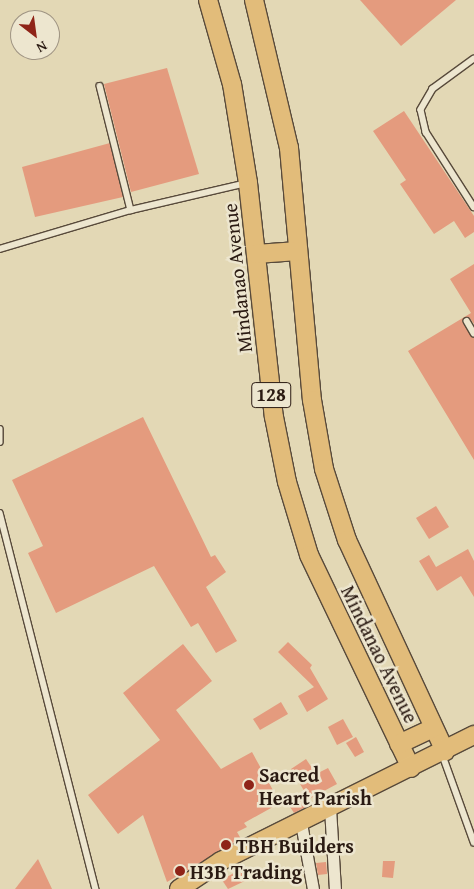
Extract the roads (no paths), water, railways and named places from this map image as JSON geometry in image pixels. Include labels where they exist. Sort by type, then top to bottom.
[{"type":"main road","name":"Mindanao Avenue","points":[[208,0],[232,84],[248,183],[274,417],[287,482],[309,555],[411,768]]},
{"type":"main road","name":"Mindanao Avenue","points":[[254,0],[289,148],[312,400],[324,469],[350,548],[434,728],[443,752]]},
{"type":"main road","points":[[256,254],[298,250]]},
{"type":"main road","points":[[399,744],[434,728]]},
{"type":"main road","points":[[179,889],[221,860],[302,823],[474,735]]},
{"type":"street","points":[[330,808],[335,889]]},
{"type":"street","points":[[302,823],[313,889]]},
{"type":"lane","points":[[474,59],[433,89],[420,110],[426,132],[474,207]]},
{"type":"lane","points":[[100,86],[131,210]]},
{"type":"lane","points":[[0,249],[131,210],[248,183]]},
{"type":"lane","points":[[466,321],[474,333]]},
{"type":"lane","points":[[0,428],[0,442]]},
{"type":"lane","points":[[0,513],[96,889]]},
{"type":"lane","points":[[443,752],[474,842]]},
{"type":"place","name":"Sacred Heart Parish","points":[[249,785]]},
{"type":"place","name":"TBH Builders","points":[[226,845]]},
{"type":"place","name":"H3B Trading","points":[[180,871]]}]
